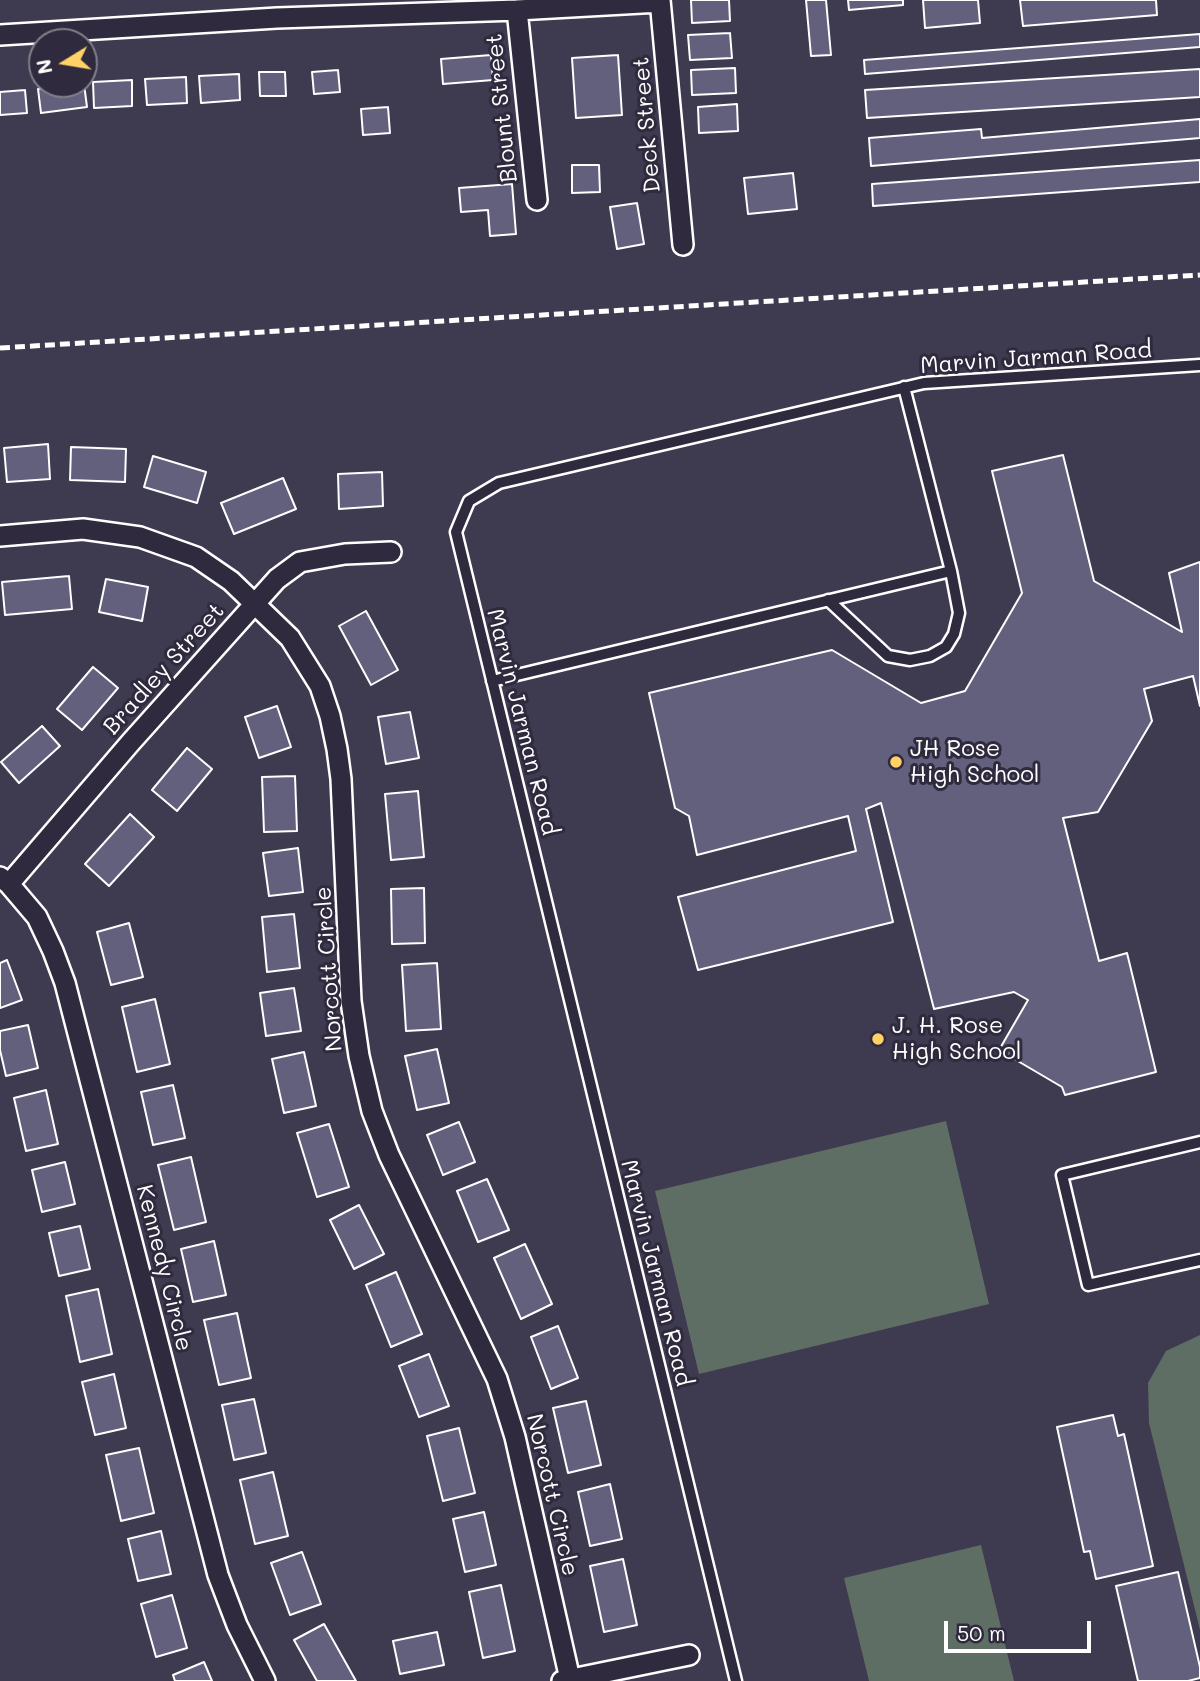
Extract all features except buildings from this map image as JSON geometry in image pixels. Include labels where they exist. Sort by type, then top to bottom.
[{"type":"street","points":[[0,35],[276,9],[517,10],[660,1]]},
{"type":"street","name":"Deck Street","points":[[660,1],[683,245]]},
{"type":"street","name":"Blount Street","points":[[517,10],[537,200]]},
{"type":"street","name":"Norcott Circle","points":[[0,536],[83,529],[140,537],[196,557],[231,581],[290,638],[320,686],[330,716],[341,779],[351,1001],[364,1078],[389,1156],[497,1379],[515,1437],[566,1680]]},
{"type":"street","name":"Bradley Street","points":[[5,881],[277,579],[300,562],[345,554],[391,552]]},
{"type":"street","name":"Kennedy Circle","points":[[5,881],[37,917],[65,983],[218,1575],[237,1625],[265,1681]]},
{"type":"street","points":[[566,1680],[690,1655]]},
{"type":"lane","name":"Marvin Jarman Road","points":[[736,1681],[456,532],[469,501],[499,483],[904,387],[924,383],[1200,366]]},
{"type":"lane","points":[[828,600],[888,656],[910,660],[930,656],[946,647],[954,634],[959,613],[951,571],[904,387]]},
{"type":"lane","points":[[492,681],[951,571]]},
{"type":"lane","points":[[1200,1142],[1062,1175],[1088,1285],[1200,1260]]},
{"type":"green space","points":[[946,1121],[989,1304],[699,1374],[655,1191]]},
{"type":"green space","points":[[1200,1335],[1200,1630],[1149,1423],[1148,1383],[1166,1351]]},
{"type":"green space","points":[[981,1545],[1014,1681],[869,1681],[844,1578]]},
{"type":"railway","points":[[0,348],[1200,275]]},
{"type":"place","name":"JH Rose High School","points":[[896,762]]},
{"type":"place","name":"J. H. Rose High School","points":[[878,1039]]}]
